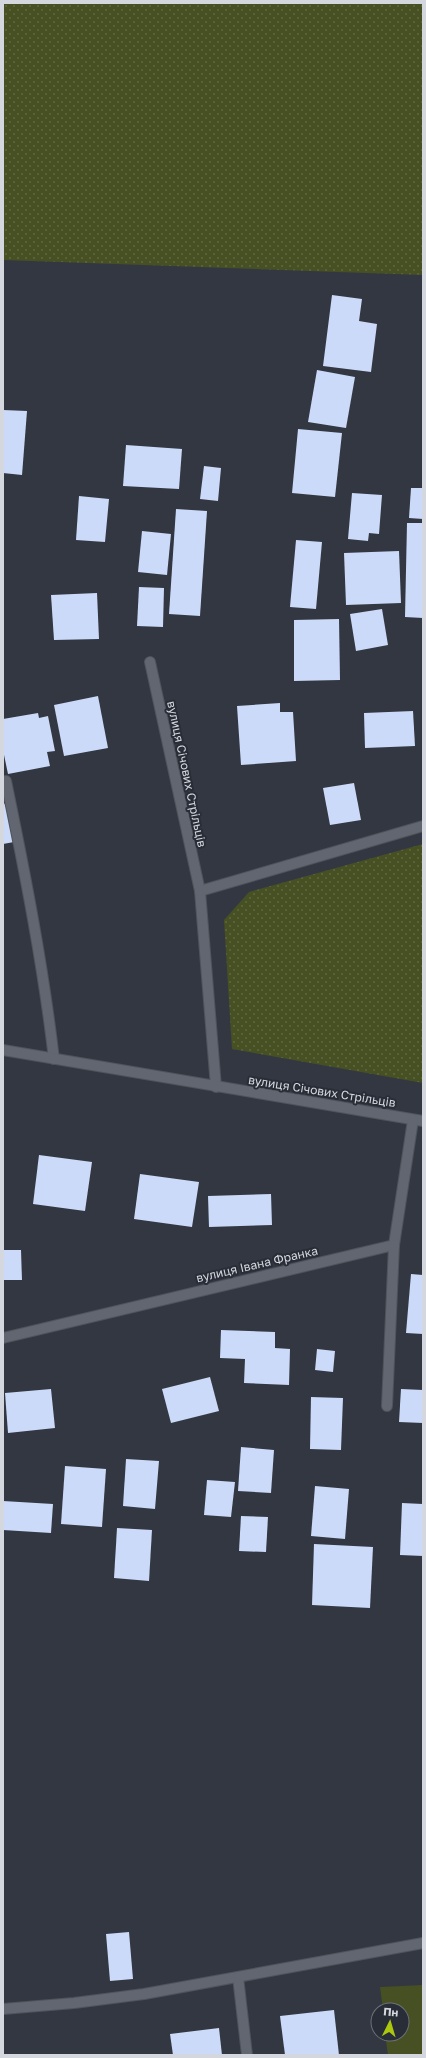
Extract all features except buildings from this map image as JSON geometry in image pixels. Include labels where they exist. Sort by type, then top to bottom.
[{"type":"street","name":"вулиця Січових Стрільців","points":[[150,662],[200,891],[216,1087]]},
{"type":"street","points":[[6,781],[33,913],[45,986],[54,1059]]},
{"type":"street","points":[[200,891],[423,826]]},
{"type":"street","name":"вулиця Січових Стрільців","points":[[3,1050],[418,1120]]},
{"type":"street","points":[[387,1406],[394,1245],[418,1120]]},
{"type":"street","name":"вулиця Івана Франка","points":[[3,1338],[394,1245]]},
{"type":"street","points":[[3,2009],[74,2003],[129,1996],[423,1943]]},
{"type":"street","points":[[238,1977],[247,2055]]},
{"type":"green space","points":[[3,3],[423,3],[423,275],[3,260]]},
{"type":"green space","points":[[423,844],[423,1083],[232,1049],[224,920],[249,892]]},
{"type":"green space","points":[[423,1985],[423,2055],[388,2055],[386,2042],[410,2042],[410,2002],[382,2002],[380,1987]]}]
